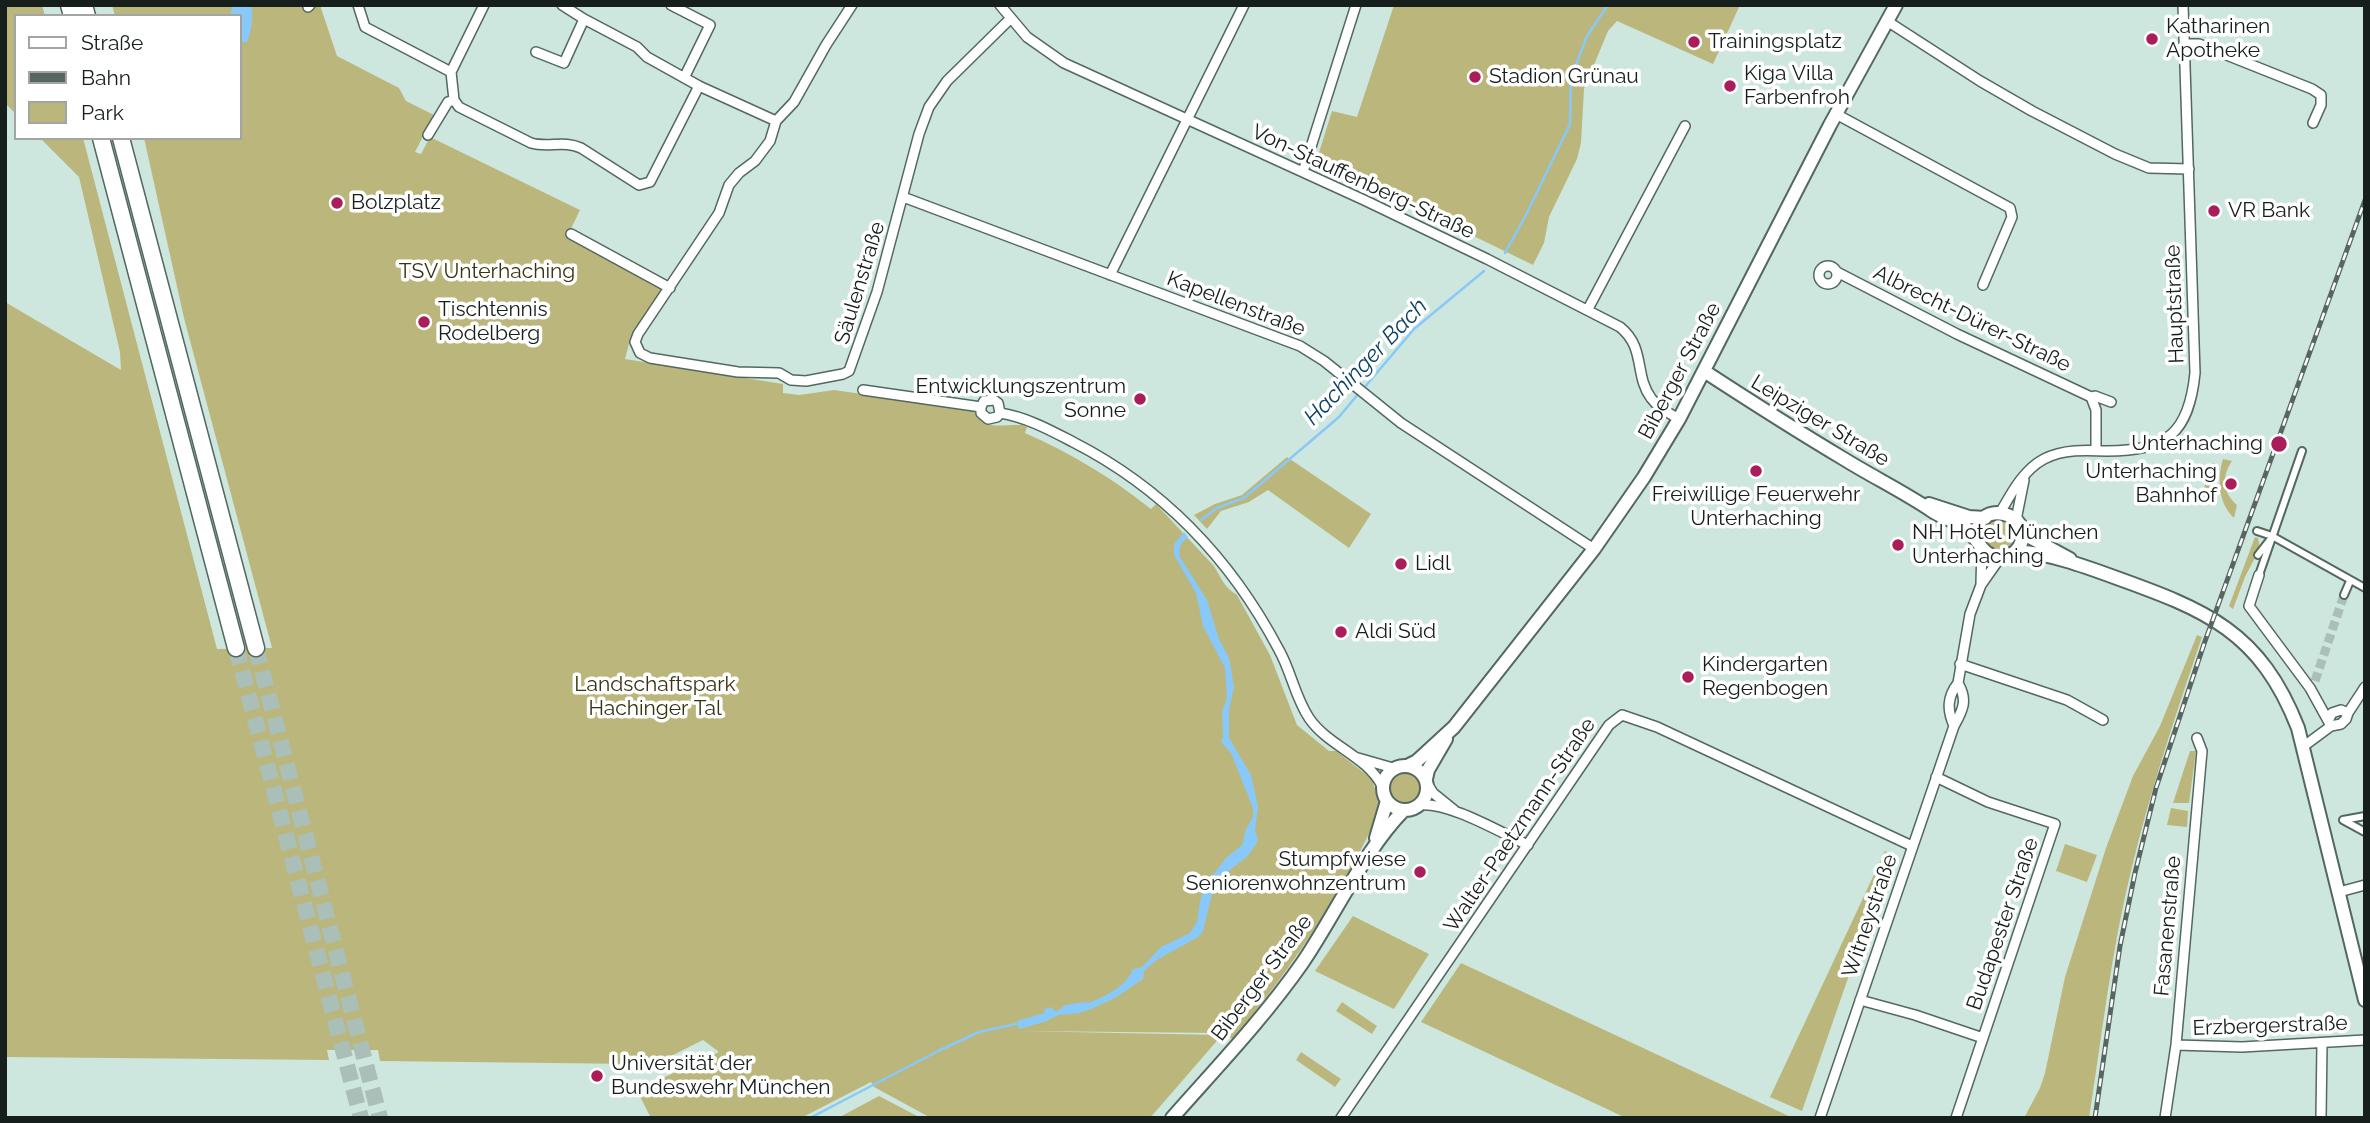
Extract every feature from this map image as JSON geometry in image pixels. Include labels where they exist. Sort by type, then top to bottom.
[{"type":"highway","points":[[102,140],[236,648]]},
{"type":"highway","points":[[122,140],[256,648]]},
{"type":"main road","name":"Biberger Straße","points":[[1427,782],[1428,770],[1454,727],[1594,549],[1644,477],[1679,419],[1836,114],[1896,5]]},
{"type":"main road","name":"Leipziger Straße","points":[[1704,371],[1843,458],[1935,513],[1966,528],[1980,545]]},
{"type":"main road","name":"Leipziger Straße","points":[[1918,501],[1969,517],[1985,517]]},
{"type":"main road","points":[[2015,551],[2022,540],[2016,520],[2011,515],[2000,513],[1985,517],[1978,529],[1980,545],[1987,553],[2000,558],[2015,551],[2030,552],[2076,563],[2188,604],[2234,634],[2276,681],[2289,704],[2304,746],[2365,1000]]},
{"type":"main road","points":[[2022,533],[2076,563]]},
{"type":"main road","name":"Biberger Straße","points":[[1409,765],[1417,761],[1454,727]]},
{"type":"main road","points":[[1409,765],[1416,768],[1427,782],[1424,800],[1419,806],[1398,809],[1387,801],[1382,786],[1393,768],[1409,765]]},
{"type":"main road","name":"Biberger Straße","points":[[1371,852],[1387,801]]},
{"type":"main road","name":"Biberger Straße","points":[[1172,1118],[1272,1004],[1320,936],[1371,852],[1404,810]]},
{"type":"street","points":[[358,5],[365,27],[451,72]]},
{"type":"street","points":[[484,5],[451,72],[454,100],[459,107],[531,143],[571,143],[639,185],[650,182],[699,86]]},
{"type":"street","points":[[562,5],[699,86],[776,121]]},
{"type":"street","points":[[671,5],[710,25],[685,76]]},
{"type":"street","points":[[571,234],[670,288],[722,206],[729,186],[739,173],[755,161],[770,141],[776,121],[794,102],[852,5]]},
{"type":"street","name":"Von-Stauffenberg-Straße","points":[[1000,5],[1010,19],[1046,53],[1064,63],[1303,172],[1588,309],[1629,334],[1639,356],[1643,382],[1649,396],[1679,419]]},
{"type":"street","points":[[1110,275],[1244,5]]},
{"type":"street","points":[[1303,172],[1356,5]]},
{"type":"street","name":"Hauptstraße","points":[[2000,513],[2012,490],[2036,464],[2066,452],[2138,450],[2158,444],[2176,429],[2189,408],[2194,373],[2183,5]]},
{"type":"street","points":[[536,52],[564,63],[584,19]]},
{"type":"street","name":"Säulenstraße","points":[[670,288],[635,342],[640,353],[650,358],[738,372],[779,373],[791,380],[806,381],[843,374],[853,365],[867,326],[919,134],[938,92],[1010,19]]},
{"type":"street","points":[[1887,21],[2032,111],[2130,161],[2149,169],[2189,169]]},
{"type":"street","points":[[2184,44],[2199,44],[2312,89],[2320,95],[2321,105],[2313,123]]},
{"type":"street","points":[[428,135],[448,102],[454,100]]},
{"type":"street","points":[[1836,114],[2010,208],[2012,217],[1983,285]]},
{"type":"street","points":[[1588,309],[1685,126]]},
{"type":"street","name":"Kapellenstraße","points":[[904,197],[1300,346],[1411,429],[1594,549]]},
{"type":"street","name":"Albrecht-Dürer-Straße","points":[[1837,272],[1957,334],[2091,397]]},
{"type":"street","points":[[863,390],[981,407],[984,417],[988,419],[997,417],[1000,412],[1016,415],[1117,466],[1159,497],[1187,522],[1247,597],[1280,651],[1309,719],[1379,779],[1382,786]]},
{"type":"street","points":[[2095,410],[2110,402],[2091,397],[2095,410],[2096,450]]},
{"type":"street","points":[[2302,451],[2299,469],[2272,536],[2249,606],[2312,685],[2330,722]]},
{"type":"street","points":[[2016,520],[2024,478]]},
{"type":"street","points":[[2259,530],[2365,588]]},
{"type":"street","points":[[2258,555],[2272,536]]},
{"type":"street","name":"Witneystraße","points":[[1980,545],[1981,585]]},
{"type":"street","name":"Witneystraße","points":[[1820,1118],[1936,777],[1965,702],[1958,684],[1970,614],[1981,585],[2000,558]]},
{"type":"street","points":[[2344,595],[2350,581]]},
{"type":"street","points":[[1960,664],[2067,700],[2103,720]]},
{"type":"street","name":"Witneystraße","points":[[1954,726],[1949,704],[1952,691],[1958,684]]},
{"type":"street","points":[[2330,722],[2341,724],[2365,687]]},
{"type":"street","name":"Walter-Paetzmann-Straße","points":[[1341,1118],[1609,725],[1622,715],[1657,727],[1912,846]]},
{"type":"street","points":[[2304,746],[2330,722]]},
{"type":"street","name":"Fasanenstraße","points":[[2165,1118],[2176,1045],[2202,751],[2197,738]]},
{"type":"street","points":[[1351,755],[1393,768]]},
{"type":"street","name":"Budapester Straße","points":[[1936,777],[1988,802],[2055,824],[1956,1118]]},
{"type":"street","points":[[1427,782],[1433,793],[1458,813]]},
{"type":"street","points":[[1419,806],[1427,804],[1458,813],[1528,845]]},
{"type":"street","points":[[2365,816],[2343,820],[2365,832],[2365,841]]},
{"type":"street","points":[[2339,892],[2365,885]]},
{"type":"street","name":"Budapester Straße","points":[[1860,1000],[1983,1038]]},
{"type":"street","name":"Erzbergerstraße","points":[[2176,1045],[2242,1047],[2365,1040]]},
{"type":"street","points":[[2321,1118],[2322,1043]]},
{"type":"green space","points":[[5,5],[42,5],[44,14],[14,14],[14,112],[5,103]]},
{"type":"green space","name":"Landschaftspark Hachinger Tal","points":[[112,5],[320,5],[337,56],[399,88],[406,101],[434,115],[415,152],[421,154],[430,137],[580,210],[567,237],[662,290],[631,336],[625,359],[783,384],[783,393],[799,395],[834,390],[973,410],[989,424],[1027,427],[1025,433],[1091,467],[1151,509],[1156,504],[1237,595],[1270,655],[1297,725],[1329,751],[1336,751],[1372,779],[1381,808],[1350,870],[1315,928],[1276,985],[1233,1039],[1220,1033],[1019,1031],[1222,1035],[1150,1118],[931,1118],[874,1087],[871,1082],[801,1118],[651,1118],[633,1083],[654,1082],[719,1052],[703,1040],[673,1055],[635,1064],[380,1061],[378,1050],[327,1050],[329,1060],[5,1057],[5,302],[121,370],[120,352],[79,177],[42,140],[84,140],[217,649],[272,648],[184,318],[144,140],[242,140],[242,14],[114,14]]},
{"type":"green space","points":[[1394,5],[1740,5],[1713,64],[1617,21],[1608,31],[1584,89],[1581,143],[1577,159],[1549,217],[1544,243],[1533,265],[1316,162],[1332,111],[1357,117]]},
{"type":"green space","points":[[1287,457],[1371,514],[1349,548],[1268,490],[1249,502],[1221,511],[1207,529],[1194,515],[1242,495]]},
{"type":"green space","points":[[2223,459],[2232,461],[2226,473],[2225,484],[2226,490],[2237,505],[2234,518],[2225,505],[2220,490]]},
{"type":"green space","points":[[2212,463],[2216,463],[2216,499],[2211,505],[2200,502],[2206,481],[2213,481],[2213,478],[2208,476]]},
{"type":"green space","points":[[1999,520],[2010,524],[2014,535],[2010,546],[1999,550],[1988,546],[1984,535],[1988,524]]},
{"type":"green space","points":[[2255,537],[2258,538],[2260,548],[2233,609],[2229,606]]},
{"type":"green space","points":[[2197,635],[2202,637],[2155,782],[2124,902],[2089,1118],[2024,1118],[2045,1073],[2065,977],[2106,848],[2133,776],[2160,726]]},
{"type":"green space","points":[[2190,751],[2196,751],[2189,803],[2173,803]]},
{"type":"green space","points":[[1404,772],[1416,776],[1420,788],[1416,800],[1404,804],[1392,800],[1388,788],[1392,776]]},
{"type":"green space","points":[[2171,808],[2188,811],[2187,827],[2167,825]]},
{"type":"green space","points":[[2065,844],[2097,855],[2087,882],[2056,871]]},
{"type":"green space","points":[[1885,851],[1891,854],[1802,1111],[1770,1097]]},
{"type":"green space","points":[[1353,916],[1429,954],[1394,1009],[1315,971]]},
{"type":"green space","points":[[1461,963],[1793,1118],[1626,1118],[1421,1022]]},
{"type":"green space","points":[[1342,1002],[1377,1026],[1372,1034],[1336,1011]]},
{"type":"green space","points":[[1301,1052],[1341,1079],[1335,1087],[1296,1060]]},
{"type":"green space","points":[[879,1096],[921,1118],[838,1118]]},
{"type":"water","points":[[233,5],[251,5],[252,24],[247,42],[242,42],[242,14],[231,14]]},
{"type":"water","points":[[1184,532],[1188,537],[1179,550],[1180,557],[1207,600],[1219,639],[1229,658],[1234,687],[1229,710],[1229,738],[1251,775],[1258,807],[1255,830],[1258,841],[1248,856],[1214,886],[1203,931],[1198,937],[1158,959],[1144,971],[1143,979],[1115,998],[1079,1013],[1059,1015],[1019,1029],[1017,1021],[1044,1013],[1045,1009],[1052,1007],[1056,1012],[1065,1005],[1088,1003],[1107,994],[1120,986],[1133,969],[1142,967],[1161,947],[1190,933],[1197,922],[1205,885],[1226,858],[1242,845],[1246,829],[1253,817],[1253,808],[1231,753],[1221,742],[1222,712],[1227,698],[1225,668],[1203,626],[1196,593],[1174,555],[1174,544]]},
{"type":"waterway","name":"Hachinger Bach","points":[[1505,253],[1570,124],[1571,78],[1587,36],[1608,5]]},
{"type":"waterway","name":"Hachinger Bach","points":[[1364,388],[1414,329],[1484,271]]},
{"type":"waterway","name":"Hachinger Bach","points":[[1201,520],[1217,508],[1244,498],[1339,417],[1359,393]]},
{"type":"waterway","name":"Hachinger Bach","points":[[810,1118],[979,1032],[1021,1023]]},
{"type":"tunnel","points":[[2315,681],[2344,595]]},
{"type":"tunnel","points":[[236,648],[361,1118]]},
{"type":"tunnel","points":[[256,648],[380,1118]]},
{"type":"railway","points":[[2095,1118],[2120,946],[2156,788],[2204,644],[2365,200]]},
{"type":"place","name":"Katharinen Apotheke","points":[[2152,39]]},
{"type":"place","name":"Trainingsplatz","points":[[1694,42]]},
{"type":"place","name":"Stadion Grünau","points":[[1475,77]]},
{"type":"place","name":"Kiga Villa Farbenfroh","points":[[1730,86]]},
{"type":"place","name":"Bolzplatz","points":[[337,203]]},
{"type":"place","name":"VR Bank","points":[[2214,211]]},
{"type":"place","name":"Tischtennis Rodelberg","points":[[424,322]]},
{"type":"place","name":"Entwicklungszentrum Sonne","points":[[1140,399]]},
{"type":"place","name":"Unterhaching","points":[[2279,444]]},
{"type":"place","name":"Freiwillige Feuerwehr Unterhaching","points":[[1756,471]]},
{"type":"place","name":"Unterhaching Bahnhof","points":[[2231,484]]},
{"type":"place","name":"NH Hotel München Unterhaching","points":[[1898,545]]},
{"type":"place","name":"Lidl","points":[[1401,564]]},
{"type":"place","name":"Aldi Süd","points":[[1341,632]]},
{"type":"place","name":"Kindergarten Regenbogen","points":[[1688,677]]},
{"type":"place","name":"Stumpfwiese Seniorenwohnzentrum","points":[[1420,872]]},
{"type":"place","name":"Universität der Bundeswehr München","points":[[597,1076]]},
{"type":"park label","name":"TSV Unterhaching","points":[[487,272]]}]
